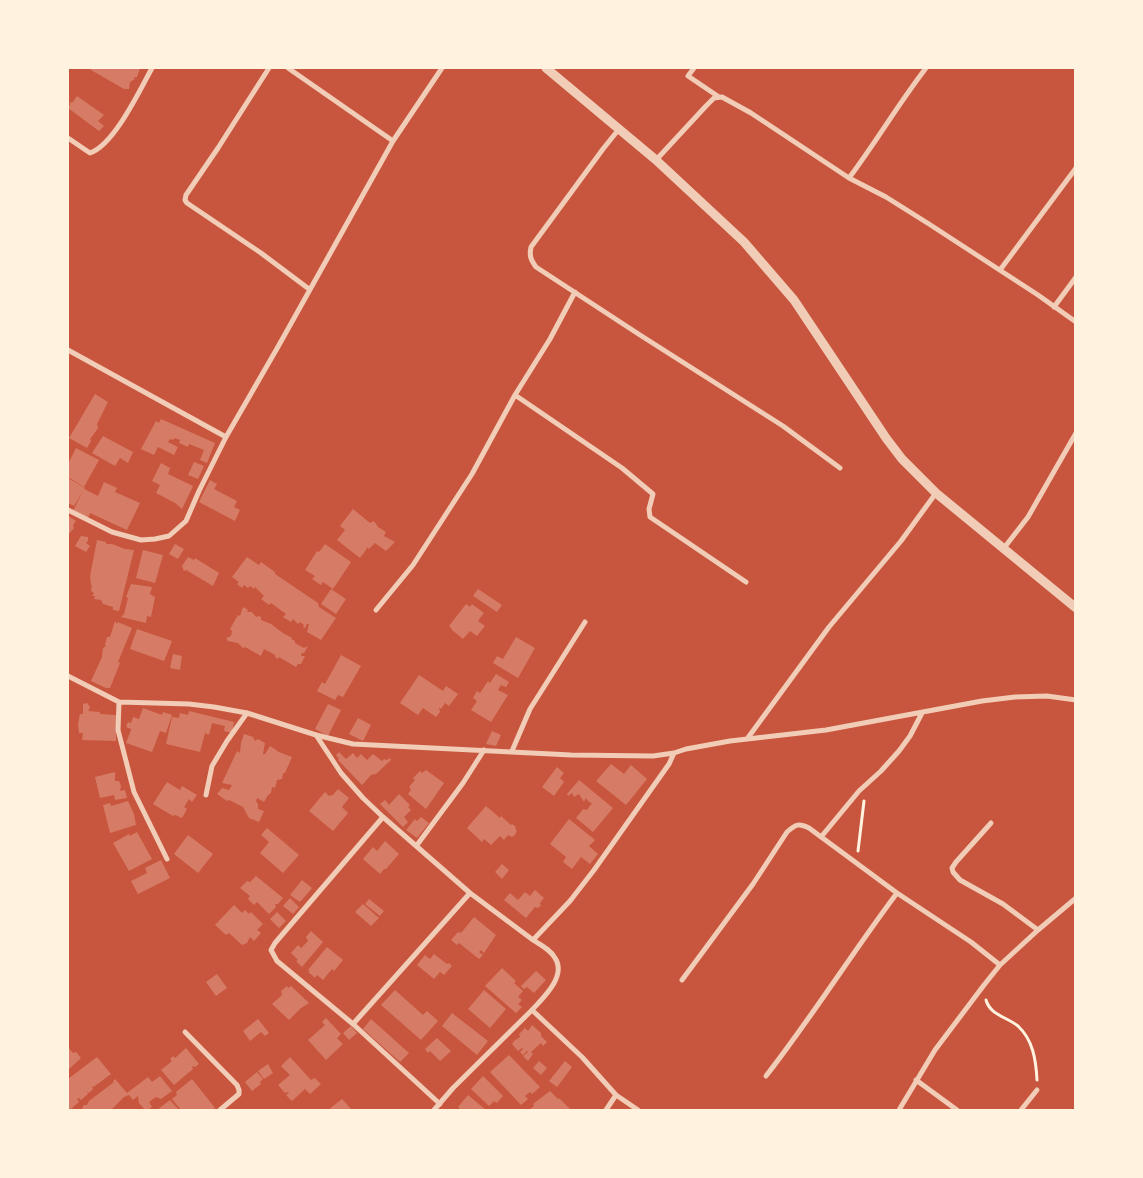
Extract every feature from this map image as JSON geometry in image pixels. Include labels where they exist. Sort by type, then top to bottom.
[{"type":"street","points":[[68,138],[90,153],[99,150],[123,120],[152,68]]},
{"type":"street","points":[[269,68],[186,194],[185,200],[187,204],[261,253],[309,289]]},
{"type":"street","points":[[288,68],[393,141]]},
{"type":"street","points":[[68,510],[112,532],[141,540],[169,536],[186,521],[198,491],[226,437],[309,289],[393,141],[442,68]]},
{"type":"street","points":[[546,68],[656,160],[744,242],[768,268],[794,300],[902,459],[936,493],[1076,608]]},
{"type":"street","points":[[694,68],[688,76],[719,96],[730,100],[751,113],[849,178],[886,197],[1000,270],[1076,322]]},
{"type":"street","points":[[849,178],[878,138],[909,88],[926,68]]},
{"type":"street","points":[[656,160],[706,106],[719,96]]},
{"type":"street","points":[[619,130],[531,247],[531,261],[536,267],[783,426],[840,468]]},
{"type":"street","points":[[1000,270],[1076,168]]},
{"type":"street","points":[[1054,307],[1076,276]]},
{"type":"street","points":[[376,610],[413,565],[489,445],[515,395],[550,339],[575,292]]},
{"type":"street","points":[[68,350],[226,437]]},
{"type":"street","points":[[515,395],[622,468],[646,487],[653,494],[649,509],[650,517],[746,582]]},
{"type":"street","points":[[1004,548],[1028,517],[1076,433]]},
{"type":"street","points":[[747,739],[830,627],[901,541],[936,493]]},
{"type":"street","points":[[512,751],[530,709],[585,622]]},
{"type":"street","points":[[68,676],[119,702],[189,704],[248,713],[316,735],[354,744],[571,755],[653,756],[674,754],[686,749],[747,739],[826,730],[982,701],[1047,696],[1076,700]]},
{"type":"street","points":[[119,702],[118,730],[134,792],[168,859]]},
{"type":"street","points":[[206,794],[212,766],[227,741],[248,713]]},
{"type":"street","points":[[821,837],[859,791],[899,751],[910,736],[922,713]]},
{"type":"street","points":[[316,735],[341,773],[383,817],[470,893],[555,957],[558,971],[553,984],[532,1010],[508,1032],[434,1110]]},
{"type":"street","points":[[417,845],[463,783],[484,750]]},
{"type":"street","points":[[533,940],[570,901],[594,870],[674,754]]},
{"type":"street","points":[[383,817],[279,938],[271,950],[277,961],[353,1024],[440,1104]]},
{"type":"street","points":[[991,823],[963,853],[952,872],[960,880],[1003,904],[1038,930]]},
{"type":"street","points":[[682,980],[753,884],[788,832],[794,826],[802,824],[897,893],[971,942],[1000,965]]},
{"type":"street","points":[[353,1024],[470,893]]},
{"type":"street","points":[[766,1076],[806,1023],[858,945],[897,893]]},
{"type":"street","points":[[899,1110],[935,1050],[1000,965],[1076,898]]},
{"type":"street","points":[[532,1010],[582,1057],[616,1095],[638,1110]]},
{"type":"street","points":[[185,1032],[237,1085],[239,1094],[220,1110]]},
{"type":"street","points":[[916,1080],[957,1110]]},
{"type":"street","points":[[1021,1110],[1037,1090]]},
{"type":"street","points":[[606,1110],[616,1095]]},
{"type":"path","points":[[858,854],[858,840],[864,805],[864,793],[859,791]]},
{"type":"path","points":[[984,985],[987,1005],[994,1013],[1006,1018],[1019,1027],[1029,1043],[1035,1057],[1037,1090]]},
{"type":"building","points":[[92,68],[140,68],[137,77],[134,77],[135,79],[130,82],[129,89],[124,89],[91,70]]},
{"type":"building","points":[[77,96],[104,115],[98,121],[104,126],[99,131],[68,108],[70,102],[72,103]]},
{"type":"building","points":[[95,394],[108,402],[97,424],[98,428],[90,439],[91,441],[87,448],[69,438]]},
{"type":"building","points":[[161,419],[215,443],[207,463],[200,460],[204,450],[189,444],[188,447],[179,443],[180,440],[175,438],[173,440],[170,439],[168,442],[178,447],[174,455],[158,447],[154,455],[141,449],[156,421],[159,423]]},
{"type":"building","points":[[103,436],[133,452],[128,463],[120,458],[115,466],[92,453]]},
{"type":"building","points":[[76,448],[99,460],[84,487],[68,477],[68,464]]},
{"type":"building","points":[[194,462],[204,466],[198,479],[188,475]]},
{"type":"building","points":[[161,463],[170,468],[168,474],[193,486],[182,509],[156,493],[160,485],[152,481]]},
{"type":"building","points":[[68,478],[98,496],[104,482],[117,488],[115,492],[140,503],[127,530],[90,513],[88,518],[73,511],[83,491],[74,506],[68,503]]},
{"type":"building","points":[[210,480],[217,484],[214,489],[237,501],[234,507],[240,510],[235,521],[199,502]]},
{"type":"building","points":[[353,509],[370,523],[374,521],[378,527],[386,532],[384,536],[395,542],[386,551],[375,543],[369,549],[367,547],[360,558],[337,540],[345,530],[340,526]]},
{"type":"building","points":[[68,516],[76,521],[73,525],[74,528],[68,535]]},
{"type":"building","points":[[81,536],[88,537],[86,543],[90,546],[86,552],[75,546]]},
{"type":"building","points":[[97,540],[106,542],[106,544],[134,550],[119,611],[113,610],[113,607],[103,604],[101,600],[94,599],[95,596],[92,596],[94,593],[91,591],[90,576]]},
{"type":"building","points":[[175,544],[184,549],[178,559],[169,554]]},
{"type":"building","points":[[325,544],[351,562],[333,589],[323,582],[321,585],[312,579],[315,576],[305,570],[317,551],[319,552]]},
{"type":"building","points":[[143,550],[163,555],[155,583],[136,578]]},
{"type":"building","points":[[188,557],[194,560],[195,558],[219,573],[213,586],[186,570],[184,571],[182,566]]},
{"type":"building","points":[[247,557],[259,565],[261,562],[336,618],[321,640],[307,632],[309,624],[305,628],[300,622],[298,624],[293,619],[291,622],[283,617],[286,614],[271,603],[269,605],[261,599],[264,596],[255,587],[254,589],[250,586],[248,588],[244,585],[242,588],[237,584],[239,582],[232,577]]},
{"type":"building","points":[[131,584],[152,587],[150,594],[155,597],[151,617],[147,616],[146,623],[121,617],[124,614],[128,598],[126,597]]},
{"type":"building","points":[[331,589],[346,599],[336,614],[321,604]]},
{"type":"building","points":[[478,589],[502,605],[497,612],[473,596]]},
{"type":"building","points":[[466,604],[470,607],[472,604],[484,613],[478,621],[485,626],[477,636],[470,631],[463,639],[449,626]]},
{"type":"building","points":[[243,607],[248,610],[247,612],[252,612],[256,617],[261,617],[261,620],[271,624],[292,638],[295,643],[304,648],[308,646],[304,653],[302,653],[301,656],[305,656],[301,664],[298,664],[296,667],[279,657],[278,659],[275,655],[264,649],[261,656],[245,647],[243,648],[238,643],[228,641],[226,638],[231,636],[232,631],[230,629],[238,615],[240,616]]},
{"type":"building","points":[[115,621],[117,624],[118,622],[132,628],[110,688],[106,688],[91,681]]},
{"type":"building","points":[[137,629],[172,641],[164,661],[130,649]]},
{"type":"building","points":[[516,637],[535,648],[518,678],[493,663],[497,656],[503,659]]},
{"type":"building","points":[[173,654],[182,656],[180,670],[170,668]]},
{"type":"building","points":[[341,655],[361,666],[343,697],[338,695],[335,700],[317,691],[322,682],[325,684]]},
{"type":"building","points":[[496,674],[509,682],[506,687],[501,685],[498,690],[508,695],[491,722],[471,710],[477,701],[473,698],[477,691],[480,693],[488,681],[490,683]]},
{"type":"building","points":[[419,675],[443,691],[446,686],[458,694],[449,706],[445,703],[441,709],[439,707],[440,712],[436,717],[423,708],[418,715],[400,703]]},
{"type":"building","points":[[87,703],[90,707],[88,711],[116,715],[116,741],[82,740],[83,733],[79,733],[78,724],[80,714],[83,714],[83,704]]},
{"type":"building","points":[[328,704],[341,710],[328,736],[315,729]]},
{"type":"building","points":[[143,708],[162,715],[163,712],[172,715],[166,733],[160,731],[152,752],[126,743],[131,730],[126,727],[128,722],[131,723],[133,717],[139,719]]},
{"type":"building","points":[[189,711],[234,722],[232,733],[224,731],[225,726],[212,723],[209,735],[205,733],[200,752],[166,744],[172,717],[179,718],[180,713],[188,715]]},
{"type":"building","points":[[358,718],[371,725],[363,741],[349,734]]},
{"type":"building","points":[[492,731],[501,735],[496,746],[486,744]]},
{"type":"building","points":[[244,734],[253,737],[255,741],[258,739],[265,743],[263,754],[265,754],[270,746],[292,757],[285,773],[283,773],[282,779],[277,780],[275,788],[272,787],[271,793],[264,802],[257,798],[258,809],[264,811],[259,822],[249,818],[243,807],[229,800],[227,801],[217,794],[222,788],[229,790],[232,785],[222,783],[237,751],[240,753]]},
{"type":"building","points":[[339,752],[346,759],[353,753],[357,758],[361,754],[367,760],[373,754],[382,761],[390,758],[391,760],[376,774],[371,775],[362,785],[338,760],[336,755]]},
{"type":"building","points":[[611,764],[624,774],[631,765],[647,779],[626,805],[596,781]]},
{"type":"building","points":[[557,767],[564,773],[560,778],[564,782],[554,796],[542,787]]},
{"type":"building","points":[[426,770],[444,783],[426,809],[408,794],[411,790],[409,787],[415,780],[413,778],[420,771],[422,773]]},
{"type":"building","points":[[115,772],[115,781],[119,781],[120,791],[125,790],[127,798],[115,800],[114,795],[100,798],[95,777]]},
{"type":"building","points":[[579,780],[613,808],[593,832],[576,818],[583,809],[587,810],[592,803],[586,798],[584,802],[579,794],[574,797],[572,793],[568,796],[567,794]]},
{"type":"building","points":[[167,782],[180,790],[182,786],[197,795],[192,802],[189,799],[184,807],[187,809],[182,818],[173,816],[153,804]]},
{"type":"building","points":[[338,789],[349,798],[342,807],[348,813],[333,831],[309,811],[325,792],[329,796],[333,795]]},
{"type":"building","points":[[399,794],[410,805],[408,807],[411,810],[404,817],[408,822],[403,827],[380,804],[385,800],[389,805]]},
{"type":"building","points":[[128,801],[134,814],[136,825],[110,833],[103,805],[110,803],[111,806]]},
{"type":"building","points":[[486,806],[500,818],[501,816],[516,827],[515,835],[512,837],[508,835],[504,840],[500,836],[491,845],[484,839],[482,842],[467,828]]},
{"type":"building","points":[[421,817],[429,823],[417,838],[406,830],[415,819],[417,821]]},
{"type":"building","points":[[569,819],[595,840],[589,846],[598,854],[590,864],[581,857],[572,869],[563,862],[566,857],[550,844]]},
{"type":"building","points":[[267,828],[299,855],[283,873],[260,853],[269,842],[261,835]]},
{"type":"building","points":[[137,832],[152,859],[129,871],[113,843],[129,834],[130,836]]},
{"type":"building","points":[[188,835],[213,854],[198,873],[174,854]]},
{"type":"building","points":[[385,841],[399,854],[380,874],[363,859],[373,847],[377,851]]},
{"type":"building","points":[[161,860],[170,878],[138,894],[131,881],[147,873],[145,868]]},
{"type":"building","points":[[502,864],[509,870],[502,879],[495,872]]},
{"type":"building","points":[[256,876],[283,898],[278,904],[275,904],[276,907],[269,914],[257,902],[254,905],[248,899],[250,896],[240,888]]},
{"type":"building","points":[[302,880],[312,888],[300,902],[290,895]]},
{"type":"building","points":[[535,890],[544,898],[540,903],[541,906],[535,907],[526,918],[504,900],[510,893],[518,900],[525,892],[530,896]]},
{"type":"building","points":[[290,898],[299,907],[293,914],[283,906]]},
{"type":"building","points":[[369,899],[384,911],[380,916],[365,904]]},
{"type":"building","points":[[363,904],[379,918],[371,926],[355,912]]},
{"type":"building","points":[[234,905],[242,913],[245,910],[249,914],[251,912],[263,924],[257,930],[261,933],[254,941],[250,937],[247,943],[242,945],[229,933],[226,935],[215,925]]},
{"type":"building","points":[[277,912],[286,921],[279,928],[270,919]]},
{"type":"building","points":[[474,917],[496,935],[484,953],[481,950],[479,952],[483,955],[479,959],[459,943],[457,945],[451,940],[458,932],[461,933]]},
{"type":"building","points":[[311,931],[323,942],[302,967],[291,953],[298,945],[301,948],[308,941],[306,937]]},
{"type":"building","points":[[327,947],[343,960],[323,980],[317,975],[315,978],[308,970]]},
{"type":"building","points":[[434,954],[452,966],[444,975],[440,972],[434,979],[417,965],[425,955],[430,959]]},
{"type":"building","points":[[502,968],[516,981],[514,983],[523,991],[518,997],[522,1000],[518,1004],[522,1007],[516,1013],[485,986]]},
{"type":"building","points":[[536,971],[546,980],[534,993],[527,987],[524,989],[521,986]]},
{"type":"building","points":[[217,974],[227,988],[216,996],[206,982]]},
{"type":"building","points":[[287,986],[288,988],[291,986],[309,1003],[289,1020],[272,1004],[282,995],[281,991]]},
{"type":"building","points":[[395,990],[423,1015],[427,1011],[438,1021],[421,1040],[381,1005]]},
{"type":"building","points":[[484,990],[506,1009],[490,1028],[468,1009]]},
{"type":"building","points":[[452,1013],[488,1041],[477,1055],[442,1026]]},
{"type":"building","points":[[326,1018],[341,1034],[337,1038],[343,1044],[326,1060],[308,1040],[325,1025],[322,1022]]},
{"type":"building","points":[[258,1019],[269,1033],[265,1036],[261,1032],[250,1041],[243,1031]]},
{"type":"building","points":[[371,1019],[409,1053],[400,1062],[363,1029]]},
{"type":"building","points":[[532,1025],[547,1042],[543,1046],[541,1043],[531,1052],[533,1054],[528,1061],[523,1056],[528,1052],[523,1055],[520,1052],[522,1048],[518,1051],[512,1044],[520,1037],[519,1034],[525,1028],[528,1031]]},
{"type":"building","points":[[351,1026],[357,1033],[349,1040],[343,1033]]},
{"type":"building","points":[[437,1038],[451,1051],[440,1061],[430,1051],[428,1053],[425,1049]]},
{"type":"building","points":[[68,1047],[81,1058],[68,1070]]},
{"type":"building","points":[[186,1048],[199,1064],[195,1067],[192,1066],[193,1069],[174,1085],[161,1070],[172,1061],[170,1059],[173,1056],[175,1058]]},
{"type":"building","points":[[509,1055],[540,1087],[532,1094],[530,1092],[525,1096],[528,1099],[521,1105],[490,1072]]},
{"type":"building","points":[[97,1057],[111,1074],[92,1087],[93,1089],[89,1093],[87,1091],[88,1094],[81,1100],[77,1099],[79,1102],[71,1110],[68,1110],[68,1079]]},
{"type":"building","points":[[290,1057],[311,1080],[315,1078],[321,1084],[310,1094],[305,1089],[292,1101],[286,1095],[289,1093],[285,1093],[278,1085],[290,1075],[281,1066]]},
{"type":"building","points":[[539,1061],[547,1068],[541,1075],[533,1068]]},
{"type":"building","points":[[565,1061],[572,1067],[557,1087],[549,1081]]},
{"type":"building","points":[[268,1064],[273,1073],[264,1079],[258,1071]]},
{"type":"building","points":[[257,1072],[263,1079],[260,1082],[261,1084],[252,1091],[245,1082]]},
{"type":"building","points":[[160,1076],[172,1091],[161,1099],[156,1097],[149,1102],[152,1107],[147,1110],[139,1103],[138,1096],[133,1100],[129,1095],[124,1097],[112,1109],[114,1110],[81,1110],[84,1105],[87,1105],[89,1101],[114,1082],[115,1079],[127,1093],[148,1077],[152,1082]]},
{"type":"building","points":[[483,1076],[503,1096],[497,1103],[494,1101],[489,1106],[471,1089]]},
{"type":"building","points":[[192,1079],[215,1108],[212,1110],[181,1110],[172,1099],[177,1095],[176,1092]]},
{"type":"building","points":[[550,1091],[571,1110],[529,1110],[534,1106],[533,1104]]},
{"type":"building","points":[[468,1095],[486,1110],[461,1110],[458,1107]]},
{"type":"building","points":[[342,1099],[352,1110],[328,1110]]},
{"type":"building","points":[[170,1100],[179,1110],[157,1110]]}]
